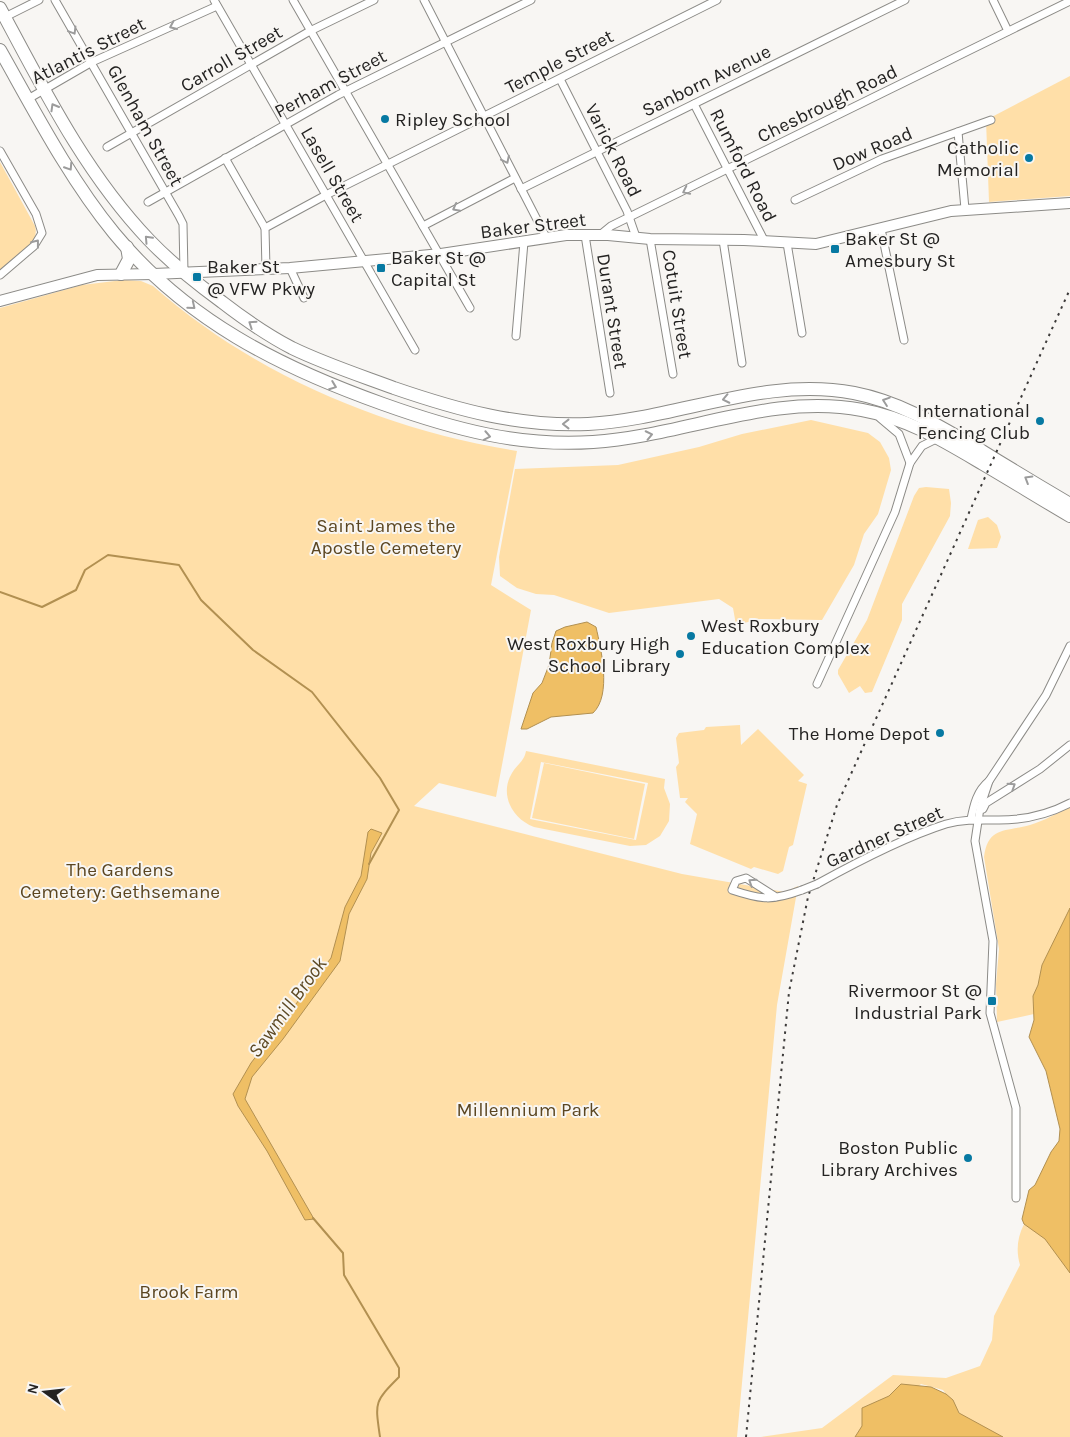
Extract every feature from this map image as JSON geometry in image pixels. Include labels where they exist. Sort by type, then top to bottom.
[{"type":"highway","points":[[2,12],[44,89],[78,145],[116,201],[149,240],[184,272],[243,318],[289,346],[343,370],[455,409],[511,421],[562,424],[618,421],[785,389],[825,389],[870,396],[925,418],[1070,504]]},
{"type":"highway","points":[[0,50],[87,194],[127,247],[155,274],[220,327],[279,362],[332,386],[444,425],[505,439],[561,443],[618,440],[791,406],[830,406],[870,411],[905,422],[939,438],[1070,516]]},
{"type":"highway","points":[[121,274],[129,262],[127,247]]},
{"type":"highway","points":[[672,411],[675,429]]},
{"type":"street","points":[[2,12],[39,0]]},
{"type":"street","name":"Glenham Street","points":[[55,0],[183,224],[184,272]]},
{"type":"street","points":[[293,0],[441,254],[470,308]]},
{"type":"street","name":"Carroll Street","points":[[107,147],[310,31],[374,0]]},
{"type":"street","points":[[424,0],[546,237]]},
{"type":"street","name":"Perham Street","points":[[148,202],[346,91],[531,0]]},
{"type":"street","name":"Temple Street","points":[[265,228],[387,164],[717,0]]},
{"type":"street","name":"Sanborn Avenue","points":[[521,189],[905,0]]},
{"type":"street","points":[[993,0],[1008,31]]},
{"type":"street","name":"Chesbrough Road","points":[[600,235],[611,226],[630,219],[1070,0]]},
{"type":"street","name":"Atlantis Street","points":[[28,99],[92,62],[215,3]]},
{"type":"street","name":"Lasell Street","points":[[215,3],[415,350]]},
{"type":"street","name":"Varick Road","points":[[560,79],[630,219],[636,238]]},
{"type":"street","name":"Rumford Road","points":[[694,104],[730,169],[765,242]]},
{"type":"street","name":"Dow Road","points":[[795,200],[882,159],[991,120]]},
{"type":"street","points":[[958,132],[965,209]]},
{"type":"street","points":[[0,151],[36,214],[42,234],[34,246],[0,276]]},
{"type":"street","points":[[225,158],[265,228],[266,269]]},
{"type":"street","points":[[423,226],[515,178]]},
{"type":"street","name":"Baker Street","points":[[0,301],[78,278],[121,274],[290,268],[441,254],[546,237],[600,235],[650,239],[816,244],[965,209],[1070,203]]},
{"type":"street","points":[[881,229],[904,340]]},
{"type":"street","name":"Durant Street","points":[[585,235],[610,393]]},
{"type":"street","name":"Cotuit Street","points":[[650,239],[673,374]]},
{"type":"street","points":[[723,240],[742,363]]},
{"type":"street","points":[[516,336],[524,242]]},
{"type":"street","points":[[787,244],[802,333]]},
{"type":"street","points":[[290,268],[304,298]]},
{"type":"street","points":[[870,411],[891,425],[899,434],[910,463]]},
{"type":"street","points":[[817,684],[895,512],[910,463],[922,446],[939,438]]},
{"type":"street","points":[[1016,1198],[1016,1108],[990,1013],[992,941],[975,841],[975,819],[989,781],[1046,695],[1070,646]]},
{"type":"street","points":[[975,819],[986,803],[1040,769],[1070,745]]},
{"type":"street","name":"Gardner Street","points":[[776,897],[746,878],[736,881],[732,890],[764,900],[784,897],[817,884],[905,841],[946,824],[975,819],[1026,817],[1059,809],[1070,803]]},
{"type":"green space","name":"Catholic Memorial","points":[[1070,76],[1070,196],[989,202],[986,120]]},
{"type":"green space","points":[[0,162],[35,226],[36,233],[30,246],[0,272]]},
{"type":"green space","points":[[123,280],[141,281],[153,286],[192,318],[234,346],[278,372],[323,394],[370,413],[419,429],[468,442],[517,451],[491,585],[531,610],[496,797],[439,783],[414,806],[682,874],[785,892],[798,886],[777,1005],[737,1437],[0,1437],[0,308],[82,285]]},
{"type":"green space","points":[[811,420],[868,433],[880,442],[889,458],[891,470],[878,514],[864,534],[854,565],[822,620],[760,619],[736,625],[733,608],[719,599],[609,613],[554,595],[536,594],[517,588],[500,576],[499,557],[515,469],[618,465],[699,447],[742,434]]},
{"type":"green space","points":[[919,488],[949,489],[950,516],[902,604],[902,620],[872,692],[865,693],[860,686],[849,693],[838,674],[838,670],[867,620],[914,496]]},
{"type":"green space","points":[[988,517],[997,525],[1001,537],[997,548],[968,549],[978,520]]},
{"type":"green space","points":[[740,725],[741,745],[758,729],[804,775],[798,781],[807,784],[793,845],[789,847],[783,871],[778,874],[754,867],[751,869],[690,844],[697,814],[685,802],[688,798],[680,798],[676,767],[679,763],[676,738],[679,733],[704,730],[706,727]]},
{"type":"green space","points":[[526,751],[665,779],[664,788],[670,804],[669,821],[660,836],[646,845],[630,846],[534,827],[519,818],[507,797],[508,781]],"holes":[[[541,762],[648,783],[636,840],[530,819]]]},
{"type":"green space","points":[[544,763],[645,784],[634,839],[532,818]]},
{"type":"green space","points":[[1070,807],[1070,911],[1034,1014],[997,1022],[996,984],[999,949],[984,857],[986,847],[989,840],[999,832],[1030,825]]},
{"type":"green space","points":[[1036,1187],[1070,1259],[1070,1437],[977,1437],[943,1390],[921,1384],[856,1437],[761,1437],[822,1428],[893,1375],[946,1378],[980,1366],[992,1340],[994,1316],[1020,1265],[1018,1255],[1019,1239],[1024,1224],[1027,1225]]},
{"type":"shaded area","points":[[587,622],[596,627],[604,672],[604,684],[599,705],[593,713],[551,717],[527,729],[521,729],[533,693],[542,683],[549,665],[556,631]]},
{"type":"shaded area","points":[[371,829],[382,833],[371,853],[367,879],[349,914],[340,961],[283,1039],[252,1077],[245,1099],[314,1219],[305,1220],[267,1151],[238,1106],[233,1094],[251,1063],[331,958],[345,907],[361,876],[368,832]]},
{"type":"shaded area","points":[[1070,908],[1070,1273],[1045,1239],[1024,1224],[1022,1219],[1029,1190],[1035,1185],[1051,1152],[1059,1141],[1060,1129],[1046,1071],[1029,1037],[1034,1020],[1033,996],[1038,985],[1042,965]]},
{"type":"shaded area","points":[[901,1384],[931,1387],[946,1394],[953,1400],[959,1413],[1003,1437],[855,1437],[862,1426],[862,1408],[889,1396]]},
{"type":"waterway","name":"Sawmill Brook","points":[[0,592],[42,607],[76,590],[85,570],[108,555],[179,565],[201,600],[253,650],[312,692],[380,778],[399,810],[369,864]]},
{"type":"waterway","name":"Sawmill Brook","points":[[313,1218],[343,1253],[344,1275],[399,1368],[399,1377],[378,1403],[377,1416],[380,1437]]},
{"type":"railway","points":[[746,1437],[789,992],[808,897],[837,805],[1070,289]]},
{"type":"place","name":"Ripley School","points":[[385,119]]},
{"type":"place","name":"Catholic Memorial","points":[[1029,158]]},
{"type":"place","name":"Baker St @ Amesbury St","points":[[835,249]]},
{"type":"place","name":"Baker St @ Capital St","points":[[381,268]]},
{"type":"place","name":"Baker St @ VFW Pkwy","points":[[197,277]]},
{"type":"place","name":"International Fencing Club","points":[[1040,421]]},
{"type":"place","name":"West Roxbury Education Complex","points":[[691,636]]},
{"type":"place","name":"West Roxbury High School Library","points":[[680,654]]},
{"type":"place","name":"The Home Depot","points":[[940,733]]},
{"type":"place","name":"Rivermoor St @ Industrial Park","points":[[992,1001]]},
{"type":"place","name":"Boston Public Library Archives","points":[[968,1158]]},
{"type":"park label","name":"Saint James the Apostle Cemetery","points":[[386,536]]},
{"type":"park label","name":"The Gardens Cemetery: Gethsemane","points":[[120,880]]},
{"type":"park label","name":"Millennium Park","points":[[528,1109]]},
{"type":"park label","name":"Brook Farm","points":[[189,1291]]}]
